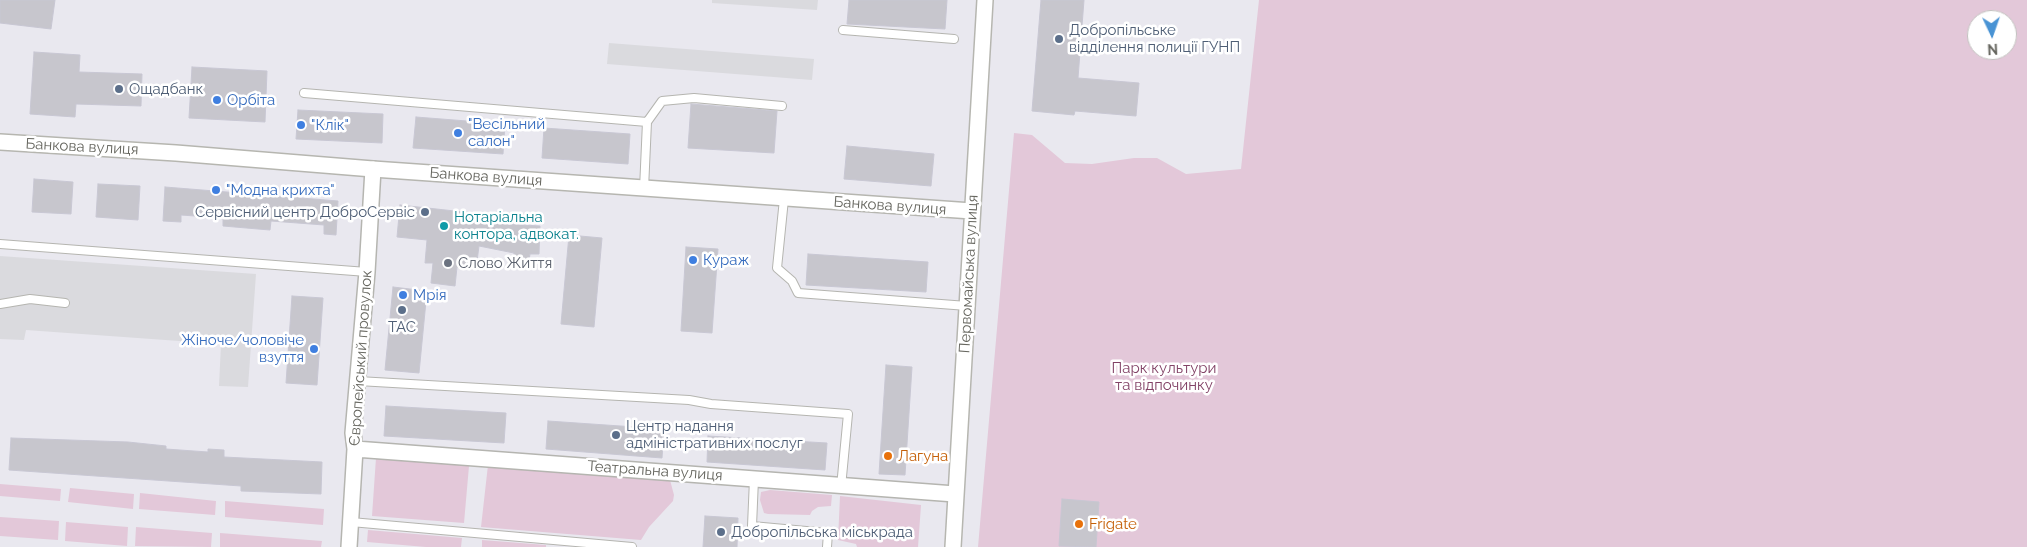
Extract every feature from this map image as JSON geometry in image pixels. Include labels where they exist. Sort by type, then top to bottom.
[{"type":"street","name":"Первомайська вулиця","points":[[953,547],[985,0]]},
{"type":"street","name":"Банкова вулиця","points":[[0,142],[972,211]]},
{"type":"street","name":"Європейський провулок","points":[[349,547],[356,449],[353,433],[367,272],[373,169]]},
{"type":"street","name":"Театральна вулиця","points":[[356,449],[841,487],[955,494]]},
{"type":"lane","points":[[843,30],[954,39]]},
{"type":"lane","points":[[304,93],[647,122]]},
{"type":"lane","points":[[644,189],[647,122],[662,100],[677,98],[782,106]]},
{"type":"lane","points":[[784,199],[777,268],[792,281],[798,293],[967,306]]},
{"type":"lane","points":[[0,244],[367,272]]},
{"type":"lane","points":[[0,304],[30,299],[65,303]]},
{"type":"lane","points":[[358,381],[689,400],[711,404],[848,414],[841,487]]},
{"type":"lane","points":[[754,479],[752,526],[828,533],[827,547]]},
{"type":"lane","points":[[351,522],[632,547]]},
{"type":"shaded area","points":[[712,0],[818,0],[817,10],[712,3]]},
{"type":"shaded area","points":[[609,43],[814,59],[812,80],[607,64]]},
{"type":"shaded area","points":[[0,256],[256,274],[248,387],[219,386],[221,344],[26,330],[24,340],[0,339]]},
{"type":"green space","name":"Парк культури та відпочинку","points":[[1259,0],[2027,0],[2027,547],[978,547],[1014,133],[1032,135],[1065,163],[1092,164],[1134,158],[1157,158],[1186,174],[1241,169]]},
{"type":"green space","points":[[376,458],[469,466],[464,523],[372,516]]},
{"type":"green space","points":[[488,465],[670,480],[674,495],[673,501],[649,527],[641,540],[481,527]]},
{"type":"green space","points":[[0,484],[61,489],[60,501],[0,496]]},
{"type":"green space","points":[[70,488],[134,494],[133,509],[68,502]]},
{"type":"green space","points":[[770,490],[832,495],[831,506],[818,507],[810,515],[764,513],[760,500],[761,492]]},
{"type":"green space","points":[[140,493],[216,501],[215,515],[139,509]]},
{"type":"green space","points":[[840,496],[921,505],[918,547],[857,547],[856,544],[838,540]]},
{"type":"green space","points":[[225,501],[324,509],[323,525],[225,517]]},
{"type":"green space","points":[[0,517],[59,521],[58,540],[0,536]]},
{"type":"green space","points":[[66,522],[128,527],[127,546],[65,541]]},
{"type":"green space","points":[[136,527],[212,533],[211,547],[135,546]]},
{"type":"green space","points":[[368,530],[462,538],[461,547],[426,547],[367,542]]},
{"type":"green space","points":[[220,533],[322,541],[321,547],[220,547]]},
{"type":"green space","points":[[482,540],[546,545],[546,547],[482,547]]},
{"type":"building","points":[[0,0],[55,0],[51,29],[0,23]]},
{"type":"building","points":[[849,0],[947,0],[945,29],[847,24]]},
{"type":"building","name":"Добропільське відділення полиції ГУНП","points":[[1041,0],[1084,0],[1078,78],[1139,83],[1136,116],[1075,111],[1074,115],[1032,111]]},
{"type":"building","points":[[34,52],[80,55],[79,72],[142,74],[141,106],[76,104],[75,117],[30,114]]},
{"type":"building","points":[[192,67],[267,71],[265,122],[189,118]]},
{"type":"building","points":[[691,104],[777,111],[774,153],[688,148]]},
{"type":"building","points":[[298,110],[383,114],[382,143],[296,139]]},
{"type":"building","points":[[416,117],[505,124],[503,154],[413,148]]},
{"type":"building","points":[[544,128],[630,134],[628,164],[542,158]]},
{"type":"building","points":[[847,146],[934,154],[931,186],[844,179]]},
{"type":"building","points":[[34,179],[73,182],[71,214],[32,212]]},
{"type":"building","points":[[98,184],[140,186],[138,220],[96,217]]},
{"type":"building","points":[[165,187],[338,201],[336,235],[324,234],[324,225],[271,221],[270,230],[223,226],[223,218],[181,215],[181,222],[163,221]]},
{"type":"building","points":[[400,205],[491,215],[490,223],[540,226],[539,254],[530,254],[529,261],[514,260],[514,253],[479,246],[476,269],[457,267],[455,286],[431,283],[433,263],[425,263],[427,240],[397,237]]},
{"type":"building","points":[[569,235],[602,238],[594,327],[561,324]]},
{"type":"building","points":[[686,247],[718,249],[712,333],[681,331]]},
{"type":"building","points":[[808,254],[928,262],[926,292],[806,285]]},
{"type":"building","points":[[393,287],[427,291],[419,373],[385,370]]},
{"type":"building","points":[[292,296],[323,298],[317,385],[286,383]]},
{"type":"building","points":[[886,365],[912,367],[905,475],[879,474]]},
{"type":"building","points":[[386,406],[506,413],[504,443],[384,436]]},
{"type":"building","points":[[548,421],[664,429],[662,458],[546,449]]},
{"type":"building","points":[[708,436],[827,443],[825,470],[707,462]]},
{"type":"building","points":[[11,438],[128,442],[166,446],[166,449],[208,452],[208,449],[224,450],[224,457],[322,462],[321,494],[241,491],[241,486],[9,470]]},
{"type":"building","name":"Frigate","points":[[1062,499],[1099,502],[1096,547],[1059,546]]},
{"type":"building","name":"Добропільська міськрада","points":[[705,516],[738,518],[737,547],[703,547]]},
{"type":"place","name":"Добропільське відділення полиції ГУНП","points":[[1059,39]]},
{"type":"place","name":"Ощадбанк","points":[[119,89]]},
{"type":"place","name":"Орбіта","points":[[217,100]]},
{"type":"place","name":"\"Клік\"","points":[[301,125]]},
{"type":"place","name":"\"Весільний салон\"","points":[[458,133]]},
{"type":"place","name":"\"Модна крихта\"","points":[[216,190]]},
{"type":"place","name":"Сервісний центр ДоброСервіс","points":[[425,212]]},
{"type":"place","name":"Нотаріальна контора, адвокат.","points":[[444,226]]},
{"type":"place","name":"Кураж","points":[[693,260]]},
{"type":"place","name":"Слово Життя","points":[[448,263]]},
{"type":"place","name":"Мрія","points":[[403,295]]},
{"type":"place","name":"ТАС","points":[[402,310]]},
{"type":"place","name":"Жіноче/чоловіче взуття","points":[[314,349]]},
{"type":"place","name":"Центр надання адміністративних послуг","points":[[616,435]]},
{"type":"place","name":"Лагуна","points":[[888,456]]},
{"type":"place","name":"Frigate","points":[[1079,524]]},
{"type":"place","name":"Добропільська міськрада","points":[[721,532]]}]
